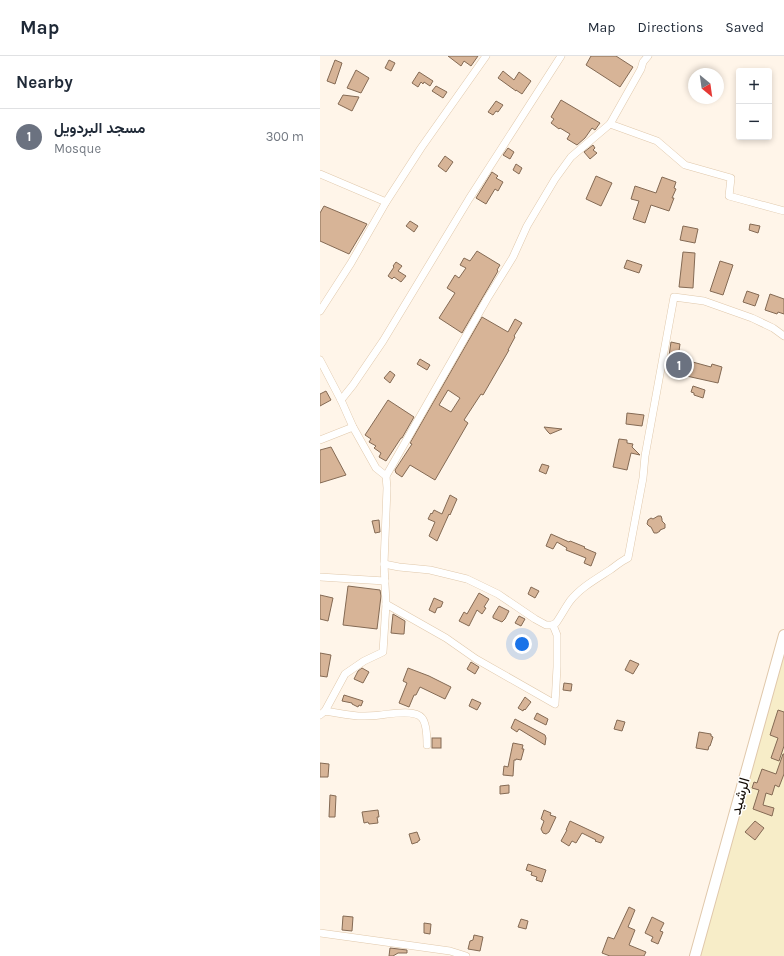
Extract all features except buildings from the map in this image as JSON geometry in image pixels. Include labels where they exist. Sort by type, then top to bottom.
[{"type":"main road","name":"الرشيد","points":[[695,956],[784,635]]},
{"type":"street","points":[[320,311],[351,263],[386,202],[421,148],[486,56]]},
{"type":"street","points":[[341,400],[383,341],[469,199],[561,56]]},
{"type":"street","points":[[428,745],[423,720],[415,713],[359,716],[322,713],[345,674],[364,661],[383,652],[386,604],[384,564],[387,488],[386,476],[513,257],[527,226],[555,179],[571,158],[610,124],[641,69],[643,62],[648,56]]},
{"type":"street","points":[[610,124],[657,141],[685,165],[731,178],[729,196],[784,211]]},
{"type":"street","points":[[320,174],[386,202]]},
{"type":"street","points":[[384,564],[430,570],[467,579],[498,594],[546,625],[553,625],[579,592],[595,579],[611,570],[621,561],[628,558],[674,297],[704,301],[745,316],[772,328],[784,336]]},
{"type":"street","points":[[320,360],[353,427],[376,468],[386,476]]},
{"type":"street","points":[[320,440],[353,427]]},
{"type":"street","points":[[320,577],[385,581]]},
{"type":"street","points":[[386,604],[446,638],[476,659],[555,704],[557,635],[553,625]]},
{"type":"street","points":[[320,933],[450,951],[466,956]]},
{"type":"sand","points":[[784,646],[784,956],[700,956]]},
{"type":"place","name":"مسجد البردويل","points":[[679,365]]}]
